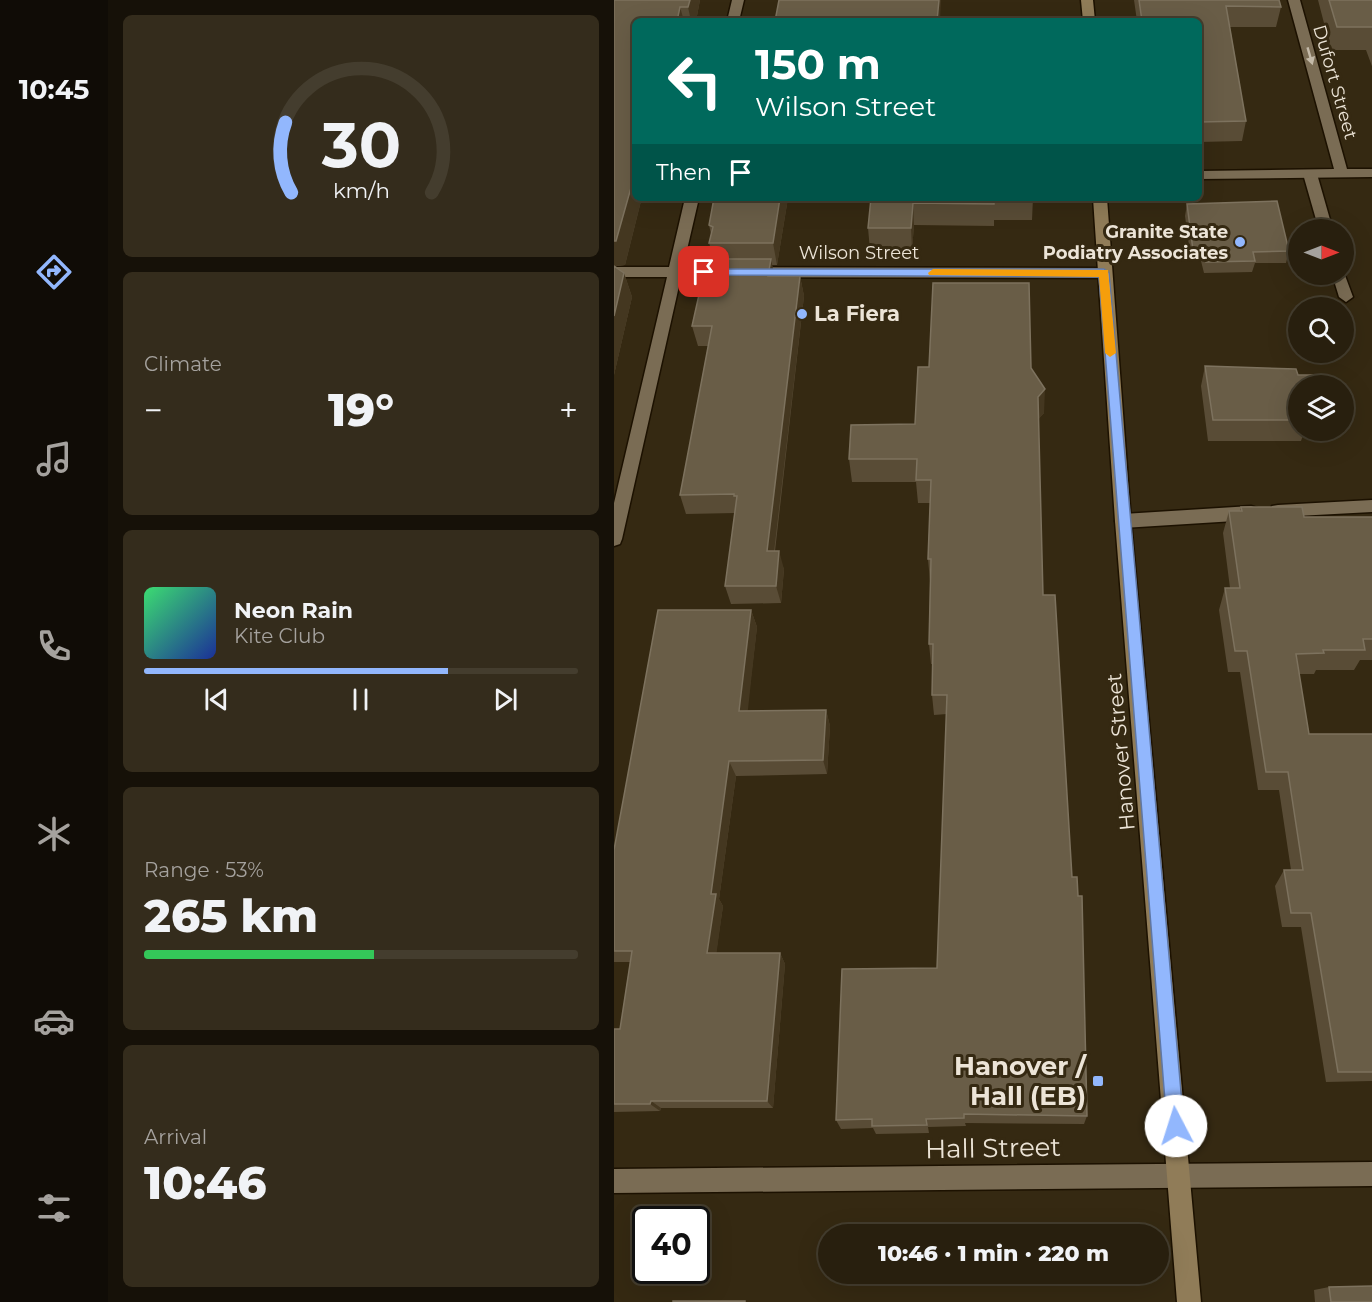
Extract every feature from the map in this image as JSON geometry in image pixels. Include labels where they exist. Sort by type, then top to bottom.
[{"type":"street","points":[[734,18],[738,0]]},
{"type":"street","points":[[1087,0],[1089,18]]},
{"type":"street","name":"Dufort Street","points":[[1294,0],[1342,174]]},
{"type":"street","points":[[1202,175],[1373,173]]},
{"type":"street","points":[[1310,174],[1323,219]]},
{"type":"street","points":[[614,539],[691,201]]},
{"type":"street","name":"Hanover Street","points":[[1100,201],[1123,520],[1190,1302]]},
{"type":"street","name":"Wilson Street","points":[[614,272],[1104,273]]},
{"type":"street","points":[[1342,285],[1346,297]]},
{"type":"street","points":[[1123,520],[1373,506]]},
{"type":"street","name":"Hall Street","points":[[614,1181],[1373,1173]]},
{"type":"building","points":[[614,0],[690,0],[688,7],[680,7],[678,18],[632,18],[632,184],[616,241],[614,241]]},
{"type":"building","points":[[779,0],[939,0],[937,18],[776,18]]},
{"type":"building","points":[[1139,0],[1279,0],[1281,7],[1226,6],[1246,121],[1202,122],[1202,18],[1142,18]]},
{"type":"building","points":[[1329,0],[1373,0],[1373,27],[1337,27]]},
{"type":"building","points":[[713,201],[780,201],[773,243],[709,243],[713,227],[709,225]]},
{"type":"building","points":[[871,201],[994,201],[994,204],[913,203],[911,228],[868,228]]},
{"type":"building","name":"Granite State Podiatry Associates","points":[[1277,201],[1288,251],[1253,252],[1255,261],[1206,262],[1204,250],[1193,250],[1187,204]]},
{"type":"building","points":[[707,259],[771,259],[768,276],[800,276],[767,551],[779,551],[776,586],[725,586],[737,496],[734,494],[680,495],[712,326],[692,326]]},
{"type":"building","points":[[614,266],[624,273],[614,316]]},
{"type":"building","points":[[933,283],[1029,283],[1031,368],[1045,389],[1038,397],[1043,595],[1055,595],[1072,877],[1077,877],[1078,896],[1082,896],[1087,1116],[964,1114],[964,1118],[926,1119],[927,1125],[872,1126],[872,1119],[836,1120],[842,969],[937,968],[947,695],[932,695],[933,644],[929,644],[931,559],[928,559],[931,480],[916,480],[917,459],[849,459],[851,425],[915,424],[918,367],[929,367]]},
{"type":"building","points":[[1205,366],[1296,369],[1298,375],[1288,375],[1288,420],[1213,420]]},
{"type":"building","points":[[1241,507],[1302,507],[1304,517],[1373,517],[1373,639],[1363,639],[1365,650],[1323,650],[1324,653],[1296,654],[1309,734],[1373,734],[1373,1072],[1338,1072],[1311,913],[1291,913],[1284,870],[1303,870],[1288,772],[1266,772],[1247,651],[1235,651],[1225,588],[1240,588],[1229,511],[1242,511]]},
{"type":"building","points":[[658,610],[751,610],[739,711],[826,710],[823,760],[729,761],[711,894],[716,894],[707,953],[780,953],[767,1101],[651,1101],[650,1104],[614,1104],[614,1029],[620,1029],[632,951],[614,951],[614,850]]},
{"type":"building","points":[[1373,1286],[1373,1302],[1331,1302],[1329,1287]]},
{"type":"building","points":[[745,1301],[745,1302],[673,1302]]},
{"type":"slow traffic","points":[[933,273],[1104,273],[1110,353]]},
{"type":"place","name":"Granite State Podiatry Associates","points":[[1240,242]]},
{"type":"place","name":"La Fiera","points":[[802,314]]},
{"type":"place","name":"Hanover / Hall (EB)","points":[[1098,1081]]},
{"type":"route","points":[[704,272],[1104,273],[1123,520],[1176,1126]]}]
